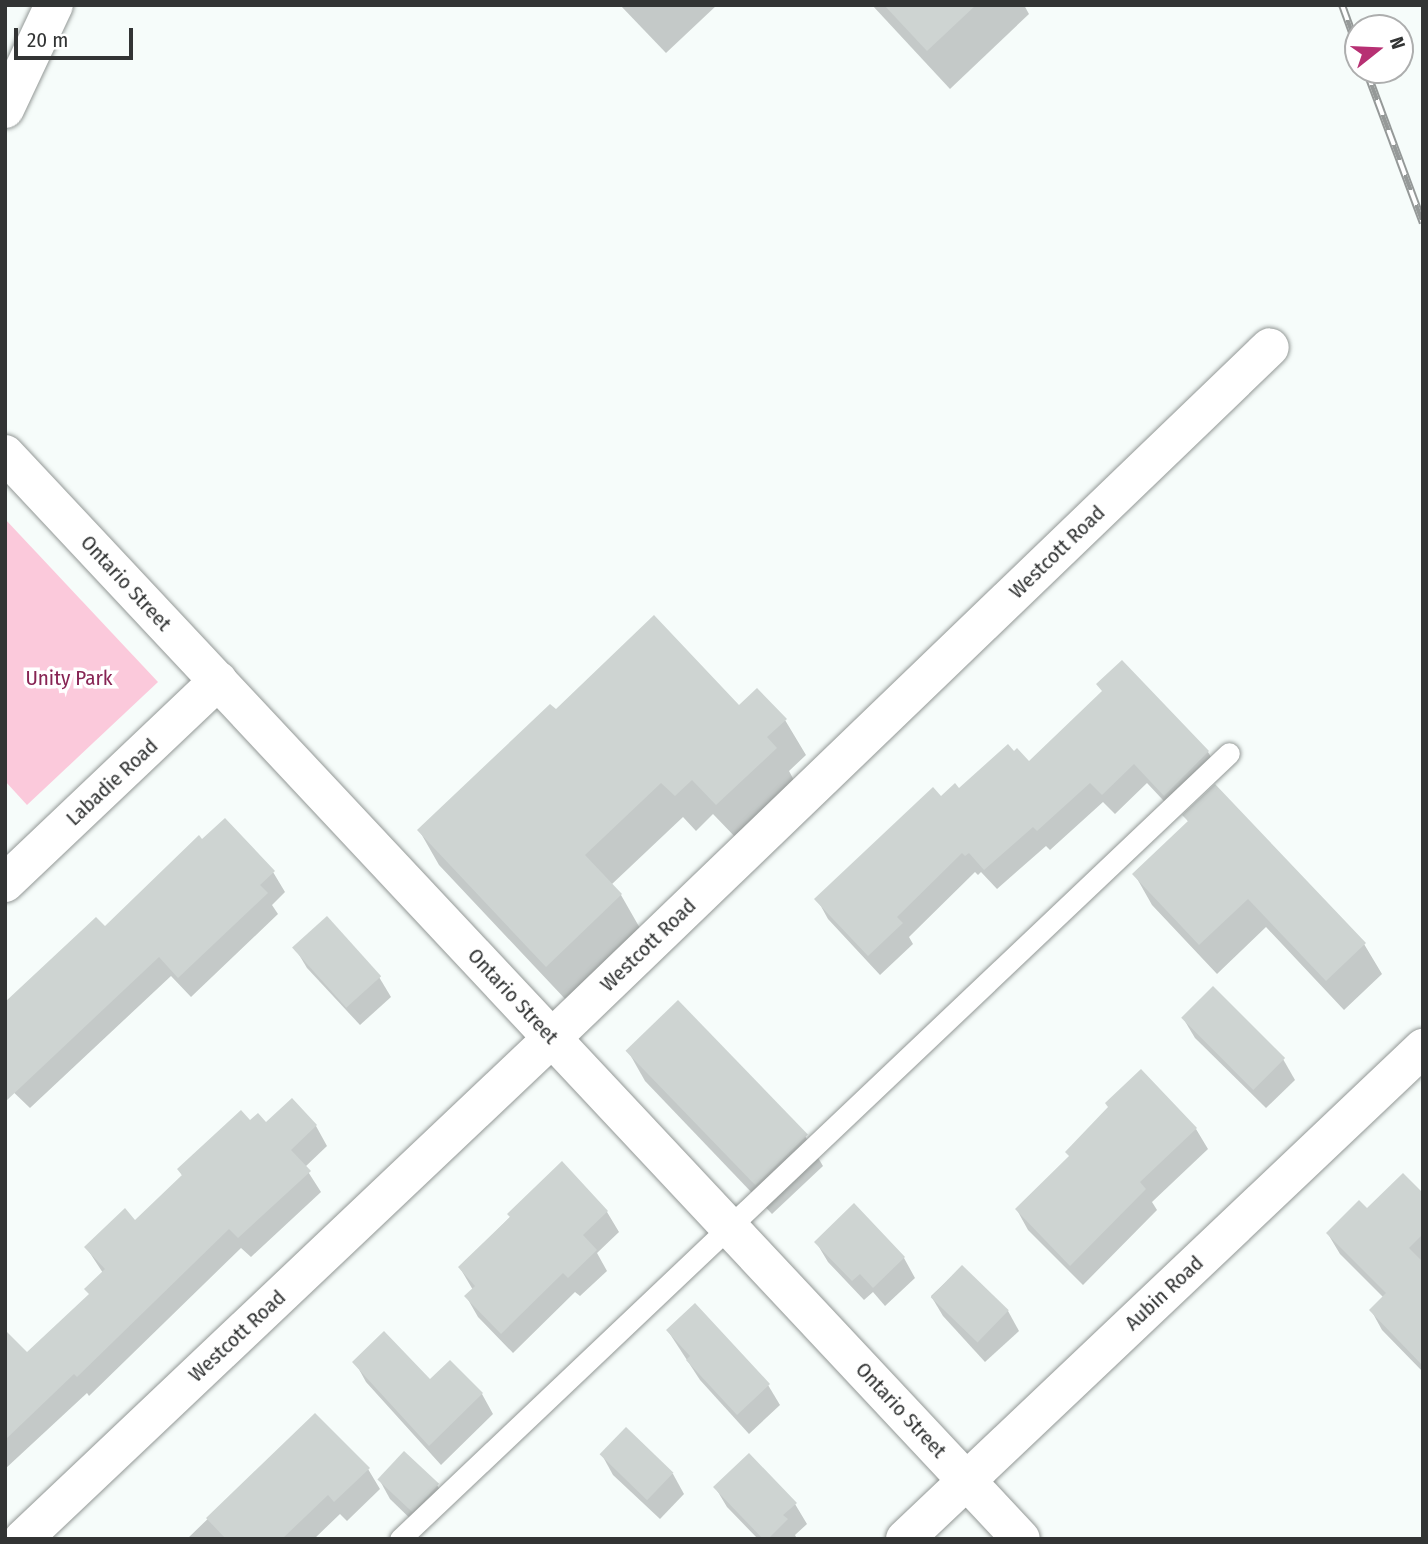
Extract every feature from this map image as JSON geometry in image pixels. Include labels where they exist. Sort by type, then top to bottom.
[{"type":"street","points":[[5,108],[54,5]]},
{"type":"street","name":"Westcott Road","points":[[23,1539],[552,1038],[1270,347]]},
{"type":"street","name":"Ontario Street","points":[[5,454],[1021,1539]]},
{"type":"street","name":"Labadie Road","points":[[5,883],[218,681]]},
{"type":"street","name":"Aubin Road","points":[[905,1539],[1423,1048]]},
{"type":"lane","points":[[400,1539],[1228,753]]},
{"type":"green space","name":"Unity Park","points":[[5,519],[158,682],[27,805],[5,781]]},
{"type":"building","points":[[884,5],[976,5],[927,51]]},
{"type":"building","points":[[654,615],[739,705],[757,688],[787,719],[767,737],[777,748],[716,805],[692,780],[675,796],[661,783],[585,855],[622,894],[546,967],[417,830],[550,704],[556,709]]},
{"type":"building","points":[[1122,660],[1209,751],[1164,796],[1134,764],[1102,795],[1090,783],[1037,831],[1033,827],[984,870],[969,853],[965,856],[962,853],[897,917],[903,923],[868,956],[814,899],[933,787],[941,796],[955,783],[959,788],[1008,744],[1014,751],[1017,748],[1029,761],[1102,691],[1096,684]]},
{"type":"building","points":[[1215,784],[1366,943],[1326,981],[1248,899],[1199,945],[1132,874],[1188,821],[1182,815]]},
{"type":"building","points":[[225,818],[275,871],[260,885],[268,893],[178,978],[159,957],[5,1102],[5,1002],[96,917],[105,926],[199,835],[202,839]]},
{"type":"building","points":[[327,916],[381,976],[346,1008],[292,947]]},
{"type":"building","points":[[1213,986],[1285,1058],[1253,1090],[1181,1018]]},
{"type":"building","points":[[678,1000],[808,1135],[755,1185],[625,1051]]},
{"type":"building","points":[[1141,1069],[1197,1128],[1140,1182],[1146,1189],[1070,1266],[1015,1209],[1069,1156],[1065,1152],[1108,1107],[1105,1103]]},
{"type":"building","points":[[292,1098],[317,1125],[291,1150],[311,1171],[238,1238],[229,1229],[77,1377],[74,1374],[5,1440],[5,1330],[27,1352],[89,1294],[84,1289],[105,1269],[84,1247],[125,1208],[135,1220],[182,1175],[177,1169],[241,1110],[250,1120],[258,1113],[266,1122]]},
{"type":"building","points":[[562,1161],[608,1211],[583,1235],[597,1250],[568,1278],[563,1273],[501,1334],[464,1296],[475,1286],[458,1267],[510,1217],[507,1214]]},
{"type":"building","points":[[1403,1173],[1423,1193],[1423,1234],[1409,1248],[1423,1262],[1423,1366],[1369,1310],[1386,1293],[1326,1233],[1359,1200],[1367,1208]]},
{"type":"building","points":[[854,1203],[905,1257],[873,1288],[860,1274],[852,1281],[814,1242]]},
{"type":"building","points":[[962,1265],[1009,1310],[977,1343],[931,1297]]},
{"type":"building","points":[[695,1303],[770,1384],[737,1415],[686,1360],[690,1356],[666,1330]]},
{"type":"building","points":[[384,1331],[430,1379],[450,1360],[483,1393],[429,1446],[352,1362]]},
{"type":"building","points":[[315,1413],[370,1468],[334,1502],[328,1495],[282,1539],[226,1539],[206,1518]]},
{"type":"building","points":[[626,1427],[673,1473],[647,1500],[600,1454]]},
{"type":"building","points":[[404,1451],[439,1484],[413,1512],[377,1480]]},
{"type":"building","points":[[749,1453],[797,1503],[783,1515],[788,1519],[768,1539],[763,1539],[713,1487]]},
{"type":"railway","points":[[1342,5],[1345,14]]},
{"type":"railway","points":[[1371,84],[1423,223]]}]
